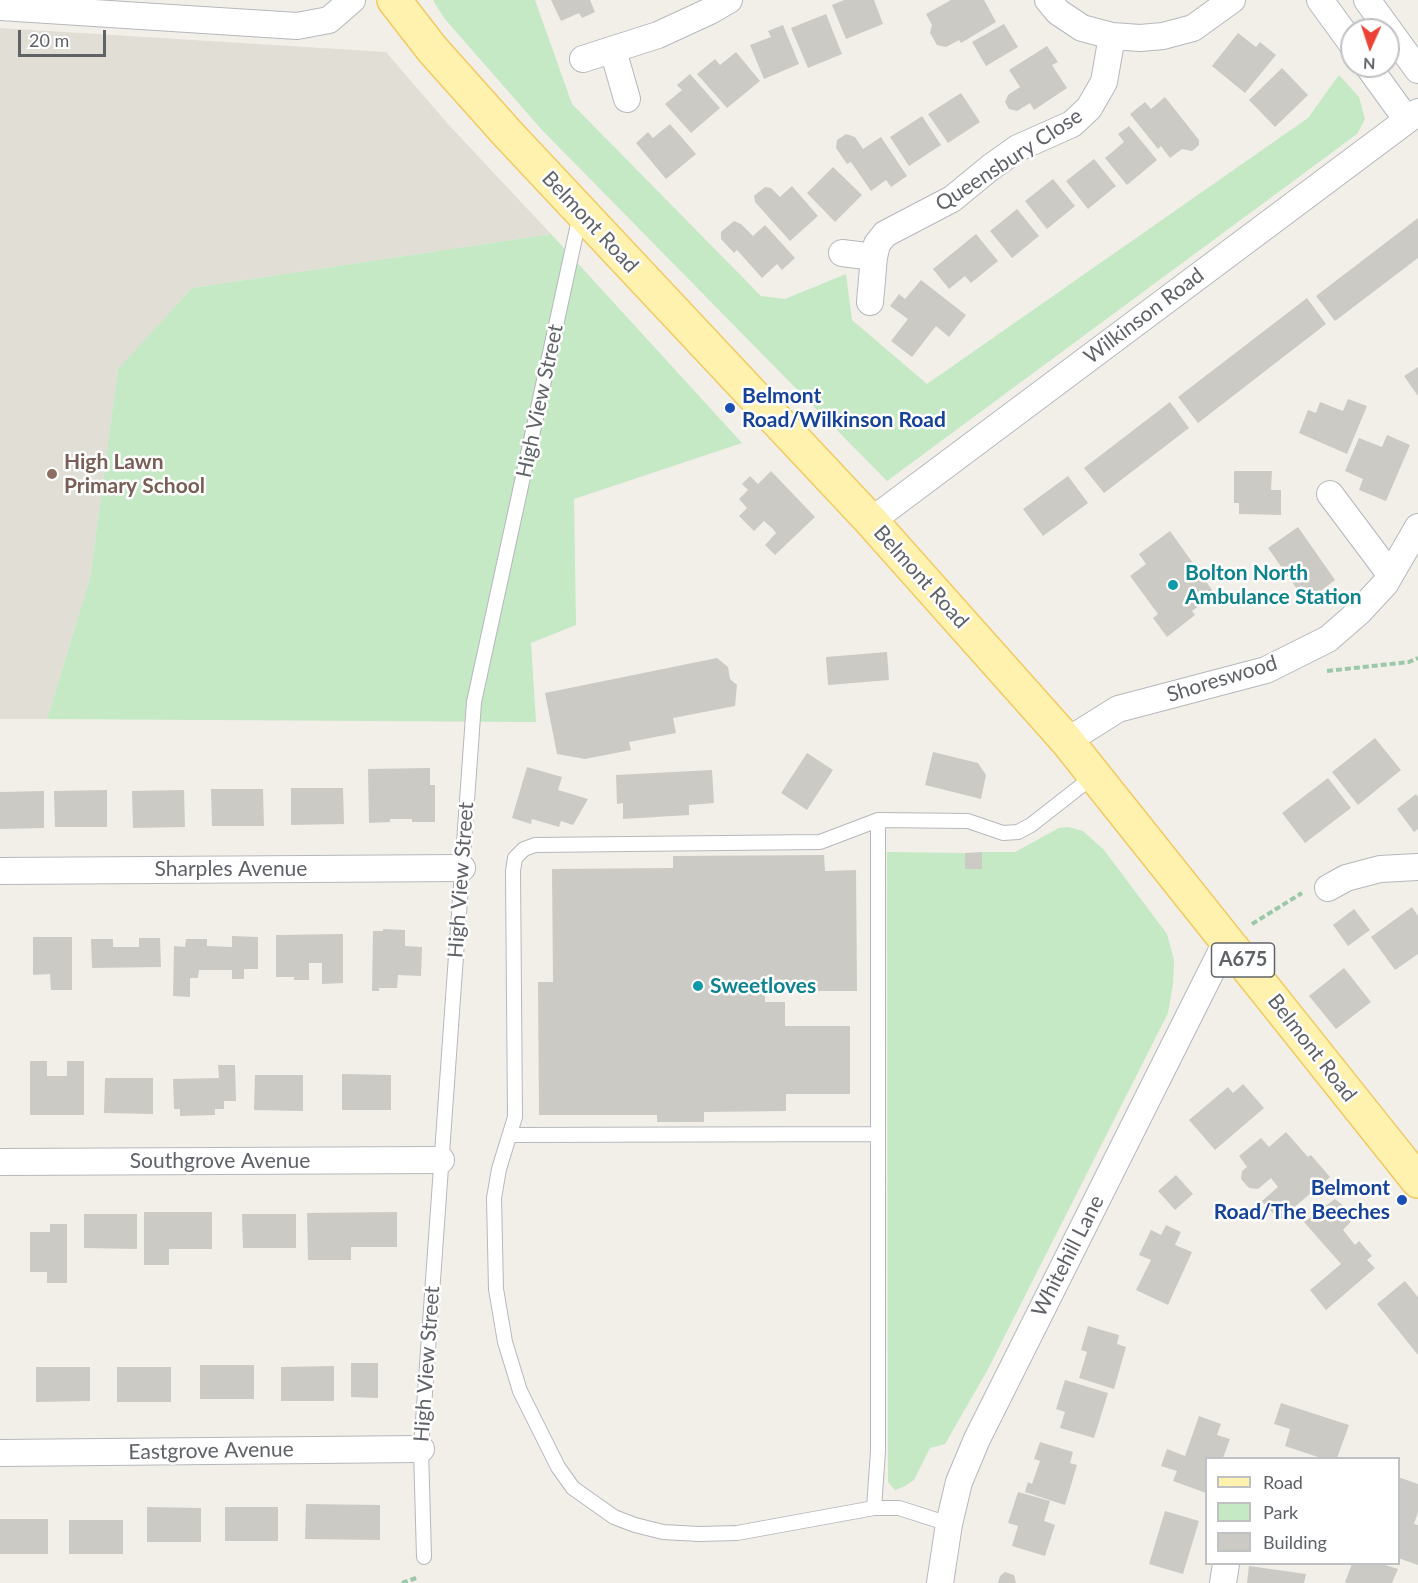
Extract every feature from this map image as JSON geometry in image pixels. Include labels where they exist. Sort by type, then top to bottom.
[{"type":"main road","name":"Belmont Road","points":[[394,0],[432,49],[581,213],[871,521],[1067,741],[1418,1181]]},
{"type":"street","points":[[0,8],[297,26],[329,20],[352,0]]},
{"type":"street","points":[[583,59],[658,35],[729,0]]},
{"type":"street","points":[[1048,0],[1058,12],[1082,28],[1112,36],[1152,37],[1193,28],[1232,0]]},
{"type":"street","points":[[1320,0],[1340,28]]},
{"type":"street","points":[[1367,0],[1418,70]]},
{"type":"street","name":"Queensbury Close","points":[[870,302],[874,257],[877,244],[885,234],[961,193],[991,166],[1018,148],[1072,124],[1089,108],[1104,82],[1112,36]]},
{"type":"street","points":[[613,50],[627,99]]},
{"type":"street","points":[[1379,78],[1413,116]]},
{"type":"street","name":"Wilkinson Road","points":[[871,521],[1413,116]]},
{"type":"street","points":[[842,253],[874,257]]},
{"type":"street","points":[[1330,495],[1390,574]]},
{"type":"street","name":"Shoreswood","points":[[1067,741],[1118,709],[1266,670],[1328,639],[1359,612],[1385,584],[1418,527]]},
{"type":"street","points":[[1328,888],[1346,878],[1380,869],[1418,867]]},
{"type":"street","name":"Sharples Avenue","points":[[0,871],[462,868]]},
{"type":"street","name":"Whitehill Lane","points":[[940,1583],[949,1524],[959,1482],[977,1438],[1227,940]]},
{"type":"street","name":"Southgrove Avenue","points":[[0,1162],[441,1160]]},
{"type":"street","name":"Eastgrove Avenue","points":[[0,1453],[422,1449]]},
{"type":"street","points":[[1223,1583],[1226,1565]]},
{"type":"lane","name":"High View Street","points":[[424,1557],[422,1449],[474,702],[581,213]]},
{"type":"lane","points":[[949,1524],[899,1508],[874,1508],[737,1533],[663,1532],[635,1525],[614,1516],[573,1488],[548,1447],[520,1391],[505,1342],[496,1289],[494,1198],[499,1169],[515,1117],[513,871],[515,858],[524,849],[535,845],[820,842],[878,820],[968,821],[1003,833],[1018,832],[1031,825],[1095,775]]},
{"type":"lane","points":[[874,1508],[878,1451],[878,820]]},
{"type":"lane","points":[[511,1135],[878,1134]]},
{"type":"path","points":[[1324,671],[1335,672],[1408,662],[1418,658]]},
{"type":"path","points":[[1227,940],[1312,887],[1328,888]]},
{"type":"shaded area","name":"High Lawn Primary School","points":[[0,28],[386,52],[448,124],[551,234],[192,288],[118,370],[90,578],[47,719],[0,719]]},
{"type":"green space","points":[[433,0],[535,0],[572,104],[761,296],[785,299],[846,274],[852,320],[927,384],[1308,118],[1339,75],[1359,97],[1365,119],[1357,134],[887,481],[542,130],[444,18]]},
{"type":"green space","points":[[551,234],[742,443],[574,499],[576,625],[531,643],[536,722],[47,719],[90,578],[118,369],[192,288]]},
{"type":"green space","points":[[1068,827],[1083,831],[1104,850],[1167,934],[1174,960],[1168,1013],[987,1371],[945,1444],[930,1448],[914,1480],[895,1490],[888,1482],[887,852],[965,853],[965,869],[981,869],[982,852],[1015,852],[1059,828]]},
{"type":"building","points":[[551,0],[590,0],[595,12],[582,18],[579,13],[561,21]]},
{"type":"building","points":[[844,0],[874,0],[883,24],[846,39],[832,5]]},
{"type":"building","points":[[951,0],[984,0],[996,22],[961,43],[959,40],[946,47],[937,45],[930,33],[932,25],[926,14]]},
{"type":"building","points":[[826,14],[842,54],[808,68],[791,28]]},
{"type":"building","points":[[1004,24],[1018,47],[986,66],[972,42]]},
{"type":"building","points":[[783,25],[799,64],[764,79],[750,45],[771,37],[768,31]]},
{"type":"building","points":[[1238,33],[1256,47],[1260,42],[1276,55],[1245,93],[1212,66]]},
{"type":"building","points":[[1047,46],[1058,62],[1052,65],[1067,88],[1034,110],[1030,103],[1017,111],[1009,109],[1005,102],[1008,95],[1020,87],[1009,70]]},
{"type":"building","points":[[736,52],[760,81],[727,108],[697,74],[715,59],[720,65]]},
{"type":"building","points":[[1282,68],[1308,95],[1275,127],[1249,100]]},
{"type":"building","points":[[690,74],[720,108],[691,133],[665,104],[682,90],[677,85]]},
{"type":"building","points":[[961,93],[980,122],[948,143],[928,114]]},
{"type":"building","points":[[1165,97],[1199,140],[1199,145],[1192,151],[1182,149],[1170,158],[1161,146],[1158,149],[1130,114],[1145,102],[1151,109]]},
{"type":"building","points":[[922,116],[941,145],[909,166],[890,137]]},
{"type":"building","points":[[670,124],[696,154],[666,179],[636,143],[648,132],[653,138]]},
{"type":"building","points":[[1129,126],[1157,160],[1127,185],[1105,158],[1124,142],[1118,134]]},
{"type":"building","points":[[846,134],[855,137],[863,149],[881,137],[907,176],[891,187],[886,180],[871,191],[851,162],[847,164],[836,148],[837,140]]},
{"type":"building","points":[[1094,159],[1116,186],[1088,209],[1066,181]]},
{"type":"building","points":[[833,167],[862,195],[835,222],[807,193]]},
{"type":"building","points":[[1053,179],[1075,206],[1047,229],[1025,201]]},
{"type":"building","points":[[792,186],[818,216],[790,241],[755,202],[754,196],[765,187],[771,188],[780,197]]},
{"type":"building","points":[[1017,209],[1039,236],[1012,258],[990,231]]},
{"type":"building","points":[[1418,218],[1418,258],[1335,321],[1316,296]]},
{"type":"building","points":[[734,221],[741,224],[753,236],[765,225],[795,258],[782,270],[777,264],[762,278],[737,250],[734,253],[721,239],[721,232]]},
{"type":"building","points":[[976,234],[998,261],[971,283],[965,276],[949,289],[933,269]]},
{"type":"building","points":[[921,280],[966,315],[949,337],[936,326],[912,357],[891,341],[908,319],[890,306],[899,294],[905,299]]},
{"type":"building","points":[[1307,298],[1326,324],[1198,423],[1178,397]]},
{"type":"building","points":[[1418,367],[1418,396],[1404,376]]},
{"type":"building","points":[[1348,399],[1367,406],[1347,454],[1299,433],[1308,410],[1316,413],[1320,402],[1343,411]]},
{"type":"building","points":[[1170,402],[1189,428],[1104,493],[1084,468]]},
{"type":"building","points":[[1387,435],[1410,445],[1386,501],[1359,490],[1363,479],[1345,471],[1359,438],[1382,447]]},
{"type":"building","points":[[771,471],[815,517],[775,555],[765,545],[776,533],[773,529],[764,521],[754,531],[739,516],[747,508],[739,499],[748,490],[742,484],[750,476],[758,484]]},
{"type":"building","points":[[1234,471],[1272,471],[1271,490],[1281,490],[1281,515],[1239,514],[1239,503],[1234,503]]},
{"type":"building","points":[[1068,476],[1088,503],[1043,536],[1023,509]]},
{"type":"building","points":[[1298,527],[1335,580],[1306,602],[1268,548]]},
{"type":"building","name":"Bolton North Ambulance Station","points":[[1170,531],[1215,594],[1192,611],[1195,615],[1167,637],[1153,618],[1158,614],[1130,576],[1146,564],[1139,554]]},
{"type":"building","points":[[887,652],[889,680],[828,685],[826,657]]},
{"type":"building","points":[[717,658],[728,667],[730,679],[737,685],[735,706],[673,718],[676,733],[629,742],[631,750],[585,759],[557,754],[545,693]]},
{"type":"building","points":[[1375,738],[1401,770],[1358,805],[1332,772]]},
{"type":"building","points":[[933,752],[978,763],[986,775],[981,799],[925,785]]},
{"type":"building","points":[[807,753],[833,770],[807,810],[781,793]]},
{"type":"building","points":[[527,767],[562,777],[558,790],[588,799],[573,825],[561,821],[559,827],[532,819],[531,824],[512,818]]},
{"type":"building","points":[[430,768],[430,785],[435,785],[435,822],[390,819],[390,822],[369,823],[368,769]]},
{"type":"building","points":[[712,770],[714,803],[689,805],[689,815],[623,819],[623,803],[617,804],[616,775]]},
{"type":"building","points":[[1328,778],[1351,808],[1305,843],[1282,813]]},
{"type":"building","points":[[291,788],[343,788],[344,824],[291,825]]},
{"type":"building","points":[[211,789],[263,789],[264,826],[212,826]]},
{"type":"building","points":[[107,790],[107,827],[55,827],[54,791]]},
{"type":"building","points":[[184,790],[185,827],[133,828],[132,791]]},
{"type":"building","points":[[44,791],[44,828],[0,829],[0,792]]},
{"type":"building","points":[[1416,794],[1418,797],[1418,829],[1414,832],[1397,809]]},
{"type":"building","points":[[982,852],[982,869],[965,869],[965,853]]},
{"type":"building","name":"Sweetloves","points":[[824,855],[825,871],[856,870],[857,991],[765,991],[765,1002],[785,1002],[785,1026],[850,1026],[850,1094],[786,1094],[786,1111],[704,1112],[704,1122],[657,1122],[657,1115],[539,1115],[538,982],[553,982],[552,869],[673,868],[673,856]]},
{"type":"building","points":[[1412,907],[1418,916],[1418,954],[1395,970],[1371,937]]},
{"type":"building","points":[[1354,909],[1370,930],[1348,946],[1333,925]]},
{"type":"building","points":[[383,929],[405,930],[405,946],[422,947],[421,976],[398,975],[397,988],[379,988],[379,991],[372,991],[373,931],[383,931]]},
{"type":"building","points":[[343,934],[343,983],[322,984],[322,963],[309,963],[309,980],[276,977],[276,935]]},
{"type":"building","points":[[232,936],[258,937],[258,969],[244,969],[244,979],[232,979],[232,970],[199,970],[198,978],[190,978],[190,997],[173,996],[174,946],[185,947],[186,939],[207,939],[207,946],[232,947]]},
{"type":"building","points":[[33,937],[72,937],[72,990],[51,990],[50,974],[33,975]]},
{"type":"building","points":[[139,938],[160,938],[161,967],[92,968],[91,939],[113,939],[113,947],[139,947]]},
{"type":"building","points":[[1344,968],[1371,1002],[1336,1029],[1309,996]]},
{"type":"building","points":[[30,1061],[47,1061],[47,1076],[67,1076],[67,1061],[84,1061],[84,1115],[30,1115]]},
{"type":"building","points":[[218,1065],[235,1065],[236,1101],[224,1101],[224,1109],[215,1109],[215,1115],[180,1116],[180,1109],[174,1109],[173,1079],[219,1078]]},
{"type":"building","points":[[342,1074],[391,1075],[391,1110],[342,1110]]},
{"type":"building","points":[[255,1075],[303,1075],[303,1111],[254,1110]]},
{"type":"building","points":[[105,1078],[153,1078],[153,1114],[104,1113]]},
{"type":"building","points":[[1243,1084],[1264,1108],[1215,1150],[1189,1120],[1228,1087],[1233,1093]]},
{"type":"building","points":[[1286,1132],[1330,1177],[1279,1220],[1262,1201],[1278,1187],[1271,1178],[1258,1189],[1249,1188],[1241,1179],[1242,1171],[1247,1167],[1239,1156],[1261,1138],[1269,1147]]},
{"type":"building","points":[[1176,1175],[1193,1194],[1175,1210],[1158,1191]]},
{"type":"building","points":[[1335,1199],[1356,1216],[1343,1230],[1355,1245],[1359,1241],[1372,1256],[1367,1260],[1375,1268],[1326,1310],[1310,1290],[1341,1264],[1304,1222]]},
{"type":"building","points":[[144,1212],[212,1212],[212,1249],[169,1249],[169,1265],[144,1265]]},
{"type":"building","points":[[397,1212],[397,1247],[351,1247],[351,1260],[308,1260],[307,1213]]},
{"type":"building","points":[[84,1214],[137,1214],[137,1249],[84,1248]]},
{"type":"building","points":[[242,1214],[296,1214],[296,1248],[243,1248]]},
{"type":"building","points":[[50,1224],[67,1224],[67,1283],[47,1283],[47,1272],[30,1272],[30,1232],[50,1232]]},
{"type":"building","points":[[1166,1225],[1181,1232],[1175,1245],[1192,1252],[1168,1305],[1136,1290],[1151,1260],[1139,1255],[1151,1230],[1161,1235]]},
{"type":"building","points":[[1405,1281],[1418,1297],[1418,1355],[1377,1304]]},
{"type":"building","points":[[1088,1326],[1119,1335],[1117,1344],[1126,1347],[1114,1389],[1079,1378],[1087,1352],[1081,1350]]},
{"type":"building","points":[[351,1363],[378,1363],[378,1398],[351,1397]]},
{"type":"building","points":[[200,1365],[254,1365],[254,1399],[200,1399]]},
{"type":"building","points":[[334,1366],[334,1401],[281,1401],[281,1367]]},
{"type":"building","points":[[36,1367],[90,1367],[90,1401],[36,1402]]},
{"type":"building","points":[[117,1367],[171,1367],[171,1402],[117,1402]]},
{"type":"building","points":[[1065,1380],[1108,1393],[1094,1438],[1060,1428],[1065,1412],[1056,1409]]},
{"type":"building","points":[[1281,1403],[1349,1425],[1337,1457],[1318,1457],[1285,1446],[1290,1429],[1274,1424]]},
{"type":"building","points":[[1199,1416],[1221,1424],[1217,1435],[1230,1439],[1223,1457],[1205,1457],[1205,1493],[1173,1481],[1177,1471],[1161,1466],[1167,1449],[1185,1456]]},
{"type":"building","points":[[1040,1442],[1073,1452],[1070,1463],[1077,1465],[1065,1505],[1025,1492],[1028,1482],[1032,1484],[1040,1461],[1034,1459]]},
{"type":"building","points":[[1400,1478],[1418,1484],[1418,1512],[1414,1524],[1418,1525],[1418,1565],[1400,1559]]},
{"type":"building","points":[[1018,1492],[1050,1501],[1044,1521],[1055,1525],[1045,1556],[1012,1546],[1018,1526],[1008,1523]]},
{"type":"building","points":[[306,1504],[380,1505],[380,1540],[305,1539]]},
{"type":"building","points":[[147,1507],[201,1508],[201,1542],[147,1542]]},
{"type":"building","points":[[225,1507],[278,1507],[278,1541],[225,1541]]},
{"type":"building","points":[[1165,1511],[1199,1521],[1183,1574],[1149,1564]]},
{"type":"building","points":[[0,1519],[48,1519],[48,1554],[0,1554]]},
{"type":"building","points":[[69,1520],[123,1520],[123,1554],[69,1554]]},
{"type":"building","points":[[1352,1565],[1385,1565],[1398,1569],[1392,1583],[1345,1582]]},
{"type":"building","points":[[1249,1566],[1306,1574],[1304,1583],[1247,1583]]},
{"type":"building","points":[[1005,1572],[1014,1575],[1016,1583],[998,1583],[1000,1576]]},
{"type":"place","name":"Belmont Road/Wilkinson Road","points":[[730,408]]},
{"type":"place","name":"High Lawn Primary School","points":[[52,474]]},
{"type":"place","name":"Bolton North Ambulance Station","points":[[1173,585]]},
{"type":"place","name":"Sweetloves","points":[[698,986]]},
{"type":"place","name":"Belmont Road/The Beeches","points":[[1402,1200]]}]
